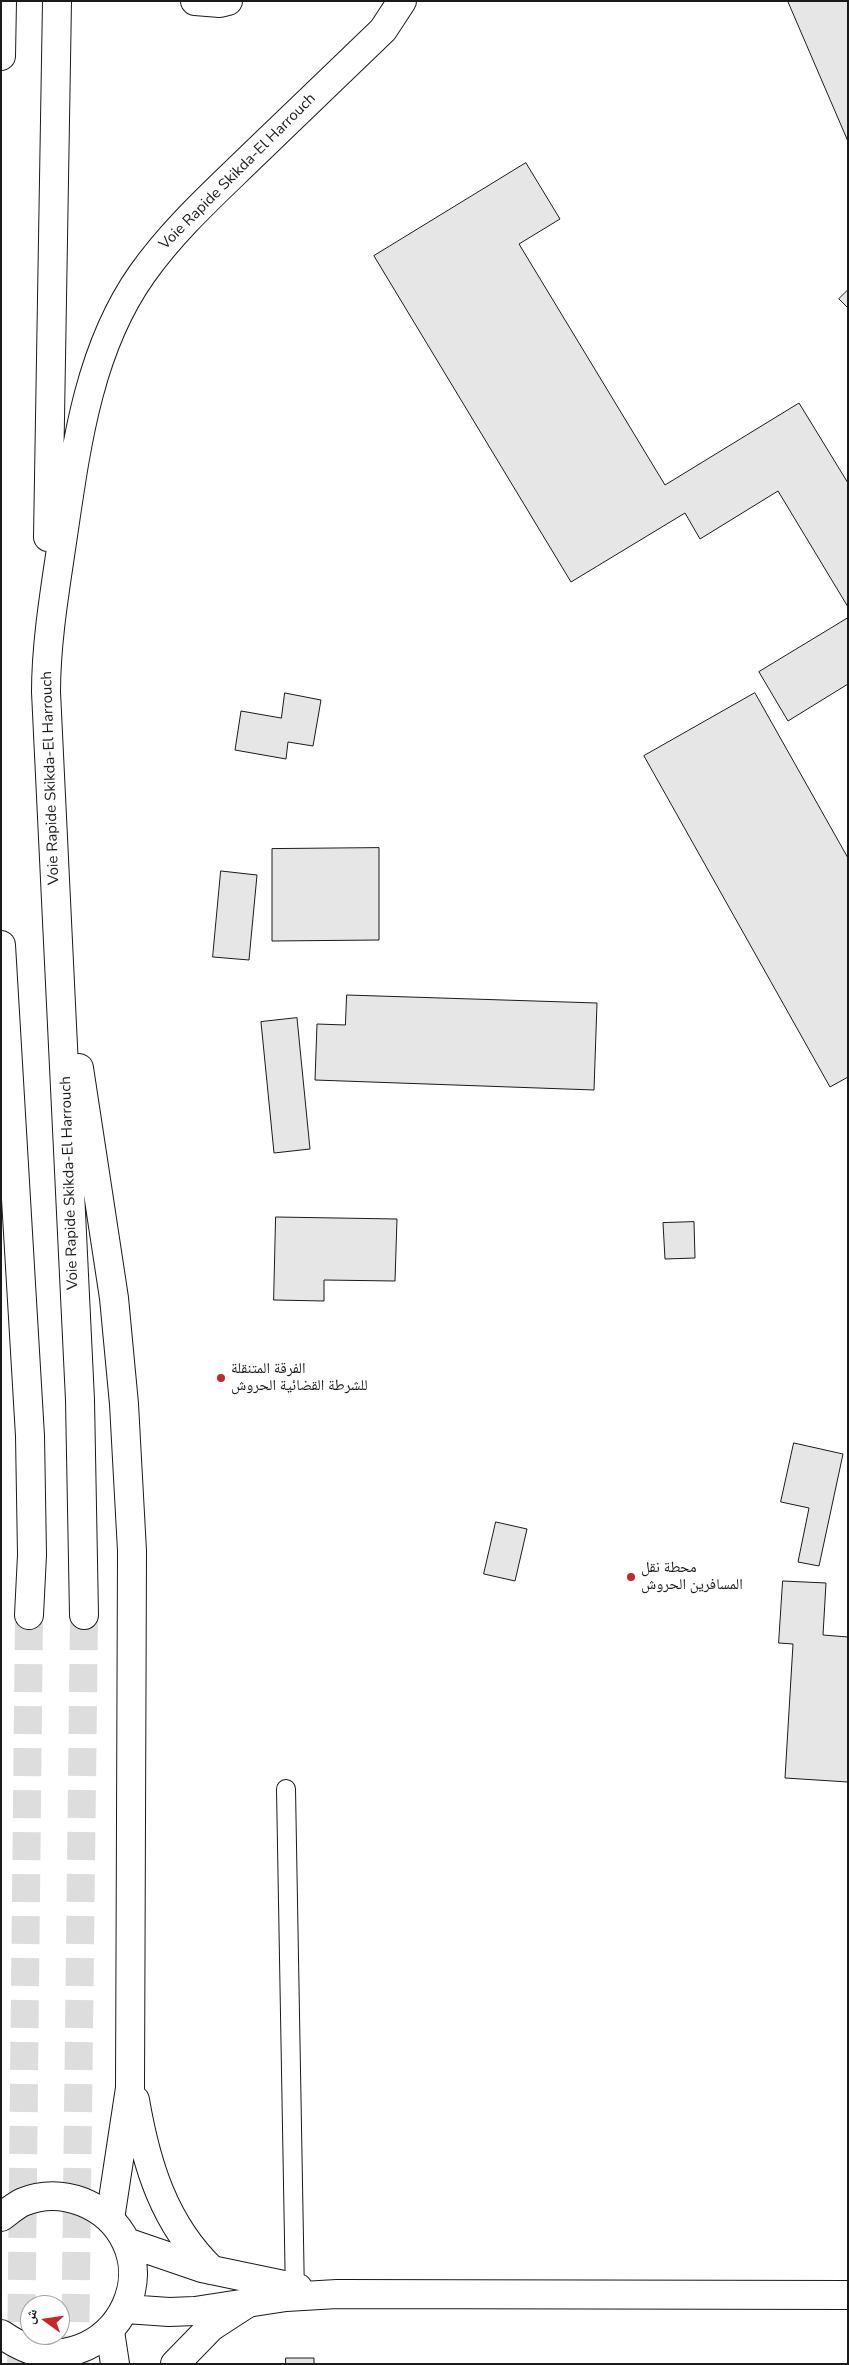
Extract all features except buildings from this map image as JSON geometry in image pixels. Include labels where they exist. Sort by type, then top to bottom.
[{"type":"main road","points":[[1,56],[2,1]]},
{"type":"main road","points":[[46,676],[57,1]]},
{"type":"main road","points":[[195,1],[220,3],[228,1]]},
{"type":"main road","name":"Voie Rapide Skikda-El Harrouch","points":[[84,1615],[80,1400],[46,676],[58,575],[76,454],[96,370],[110,332],[141,276],[168,241],[198,208],[383,30],[402,1]]},
{"type":"main road","points":[[56,904],[108,1252],[119,1344],[128,1452],[132,1551],[130,2088],[110,2219]]},
{"type":"main road","points":[[1,945],[30,1436],[32,1555],[30,1615]]},
{"type":"main road","points":[[130,2074],[144,2150],[163,2204],[187,2244],[212,2270]]},
{"type":"main road","points":[[1,2217],[23,2202],[46,2197],[69,2197],[92,2205],[110,2219],[126,2242],[132,2264],[132,2287],[126,2309],[110,2331],[90,2345],[67,2353],[44,2354],[20,2347],[1,2334]]},
{"type":"main road","points":[[126,2242],[212,2270],[295,2292],[337,2294],[848,2295]]},
{"type":"main road","points":[[126,2309],[169,2312],[195,2311],[248,2303],[295,2292]]},
{"type":"main road","points":[[175,2364],[211,2327],[248,2303]]},
{"type":"main road","points":[[110,2331],[115,2364]]},
{"type":"lane","points":[[286,1789],[295,2292]]},
{"type":"tunnel","points":[[21,2364],[29,1615]]},
{"type":"tunnel","points":[[75,2364],[84,1615]]},
{"type":"place","name":"الفرقة المتنقلة للشرطة القضائية الحروش","points":[[221,1378]]},
{"type":"place","name":"محطة نقل المسافرين الحروش","points":[[631,1577]]}]
